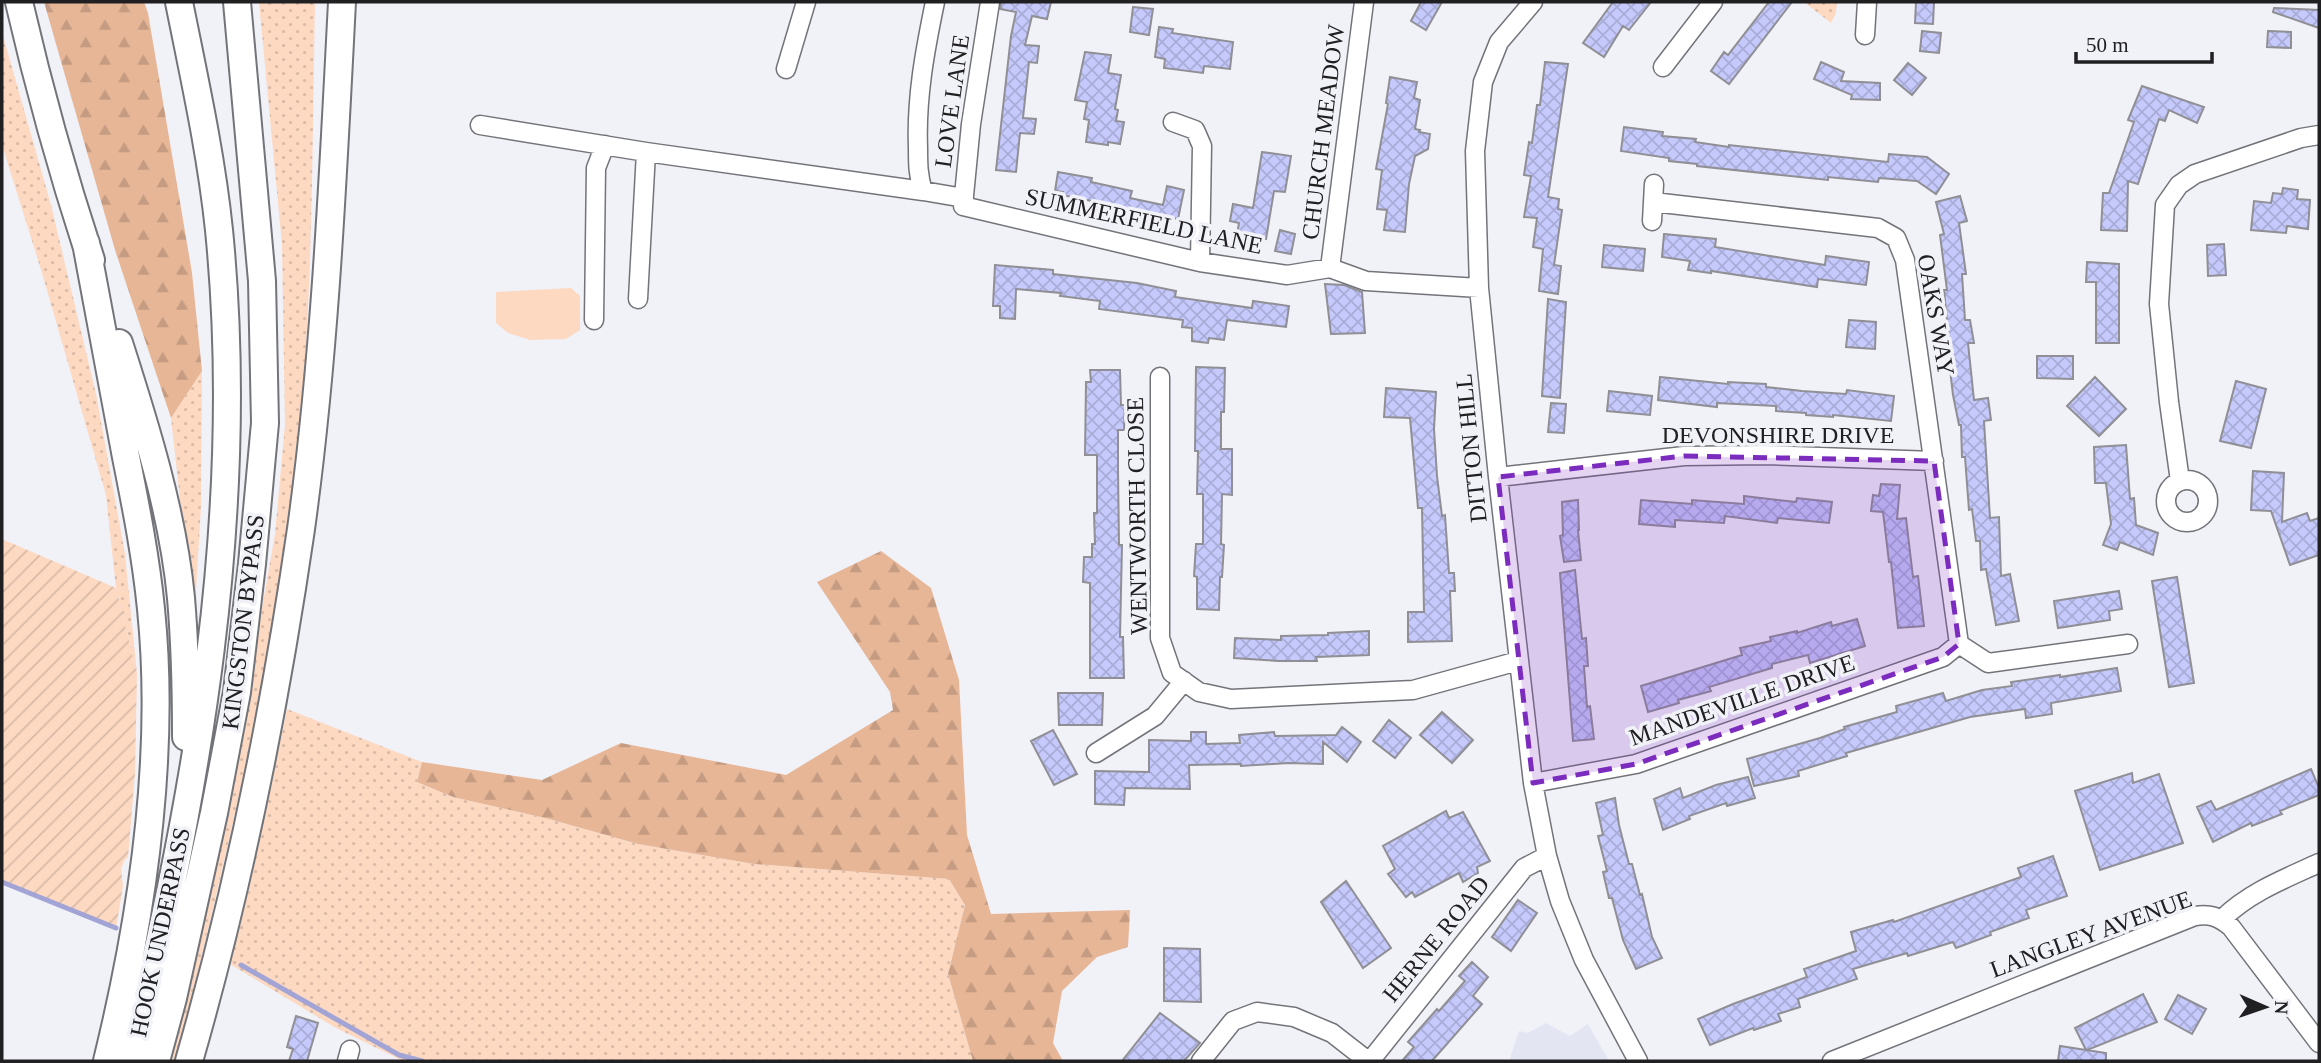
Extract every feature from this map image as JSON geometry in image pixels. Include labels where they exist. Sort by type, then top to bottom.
[{"type":"highway","points":[[19,2],[37,84],[138,403],[173,546],[181,597],[187,802]]},
{"type":"highway","points":[[179,2],[219,229],[226,398],[221,554],[207,680],[187,802]]},
{"type":"highway","points":[[218,2],[252,175]]},
{"type":"highway","points":[[237,2],[252,175]]},
{"type":"highway","points":[[189,1061],[232,900],[271,709],[301,528],[318,373],[342,2]]},
{"type":"highway","name":"KINGSTON BYPASS","points":[[156,1061],[173,998],[214,813],[237,692],[252,564],[265,423],[262,281],[252,175]]},
{"type":"highway","points":[[86,243],[145,560],[155,664],[154,757],[146,856],[121,1005],[107,1061]]},
{"type":"highway","name":"HOOK UNDERPASS","points":[[132,1061],[159,952],[187,802]]},
{"type":"street","points":[[786,69],[806,2]]},
{"type":"street","points":[[923,191],[919,178],[917,135],[921,71],[935,2]]},
{"type":"street","name":"LOVE LANE","points":[[964,202],[971,124],[990,2]]},
{"type":"street","name":"CHURCH MEADOW","points":[[1330,268],[1364,2]]},
{"type":"street","name":"DITTON HILL","points":[[1533,2],[1499,41],[1483,82],[1475,150],[1479,288],[1518,661],[1533,783],[1547,856],[1560,901],[1584,960],[1638,1061]]},
{"type":"street","points":[[1663,67],[1713,2]]},
{"type":"street","points":[[1865,36],[1867,2]]},
{"type":"street","points":[[1173,122],[1195,130],[1202,146],[1200,262]]},
{"type":"street","name":"SUMMERFIELD LANE","points":[[480,125],[646,152],[923,191],[1200,262],[1287,275],[1330,268],[1366,281],[1479,288]]},
{"type":"street","points":[[2180,481],[2159,304],[2165,205],[2179,185],[2195,174],[2301,138],[2319,135]]},
{"type":"street","points":[[594,320],[596,168],[605,145]]},
{"type":"street","points":[[638,299],[646,152]]},
{"type":"street","name":"OAKS WAY","points":[[1652,221],[1654,193],[1878,228],[1896,238],[1905,260],[1959,644]]},
{"type":"street","name":"WENTWORTH CLOSE","points":[[1160,377],[1160,638],[1172,673],[1184,681]]},
{"type":"street","name":"DEVONSHIRE DRIVE","points":[[1498,477],[1684,456],[1779,455],[1934,461]]},
{"type":"street","points":[[1959,644],[1988,663],[2128,644]]},
{"type":"street","name":"MANDEVILLE DRIVE","points":[[1533,783],[1636,764],[1942,657],[1959,644]]},
{"type":"street","points":[[1096,753],[1155,716],[1184,681],[1199,692],[1231,699],[1413,690],[1518,661]]},
{"type":"street","name":"HERNE ROAD","points":[[1369,1061],[1524,868],[1547,856]]},
{"type":"street","points":[[2222,919],[2233,908],[2266,887],[2319,863]]},
{"type":"street","name":"LANGLEY AVENUE","points":[[1832,1061],[2195,916],[2210,914],[2222,919],[2238,936],[2319,1043]]},
{"type":"street","points":[[1201,1061],[1233,1021],[1257,1012],[1294,1017],[1332,1033],[1369,1061]]},
{"type":"highlighted area","points":[[1684,456],[1934,461],[1959,644],[1943,657],[1636,764],[1533,783],[1498,477]]},
{"type":"shaded area","points":[[259,2],[315,2],[311,239],[301,416],[285,549],[260,697],[194,989],[176,1061],[171,1061],[210,888],[241,729],[275,534],[285,425],[282,245]]},
{"type":"shaded area","points":[[1804,2],[1837,2],[1831,23]]},
{"type":"shaded area","points":[[2,32],[51,205],[96,394],[125,554],[137,674],[116,588],[106,495],[2,145]]},
{"type":"shaded area","points":[[571,288],[580,296],[580,330],[566,339],[530,340],[508,333],[496,323],[496,292]]},
{"type":"shaded area","points":[[202,371],[201,506],[194,625],[171,418]]},
{"type":"shaded area","points":[[2,539],[116,588],[137,674],[135,773],[128,857],[121,869],[123,886],[116,928],[2,882]]},
{"type":"shaded area","points":[[287,709],[422,762],[417,782],[453,797],[549,819],[638,844],[754,864],[949,879],[965,905],[948,974],[973,1061],[403,1061],[336,1028],[230,964]]},
{"type":"shaded area","points":[[1546,1023],[1570,1036],[1588,1024],[1609,1061],[1509,1061],[1519,1031],[1528,1033]]},
{"type":"green space","points":[[44,2],[144,2],[148,13],[192,273],[202,371],[171,418],[115,250]]},
{"type":"green space","points":[[881,551],[931,588],[959,680],[967,835],[991,914],[1130,910],[1128,947],[1097,957],[1062,991],[1053,1043],[1063,1061],[973,1061],[948,974],[965,905],[949,879],[754,864],[638,844],[549,819],[453,797],[417,782],[422,762],[542,780],[621,743],[786,775],[893,710],[890,692],[817,582]]},
{"type":"building","points":[[1001,2],[1051,2],[1047,19],[1032,16],[1025,45],[1039,46],[1037,63],[1029,62],[1023,118],[1036,119],[1034,134],[1020,133],[1016,172],[996,170],[1016,12],[1000,9]]},
{"type":"building","points":[[1421,2],[1442,2],[1426,30],[1411,21]]},
{"type":"building","points":[[1613,2],[1651,2],[1629,30],[1623,26],[1604,57],[1583,43]]},
{"type":"building","points":[[1769,2],[1792,2],[1729,84],[1711,71],[1724,52],[1728,55]]},
{"type":"building","points":[[1916,2],[1934,2],[1933,24],[1915,23]]},
{"type":"building","points":[[1133,7],[1153,9],[1149,35],[1130,32]]},
{"type":"building","points":[[2274,8],[2319,10],[2319,28],[2273,12]]},
{"type":"building","points":[[1159,27],[1173,29],[1172,33],[1233,42],[1230,69],[1204,66],[1203,73],[1164,68],[1165,59],[1155,57]]},
{"type":"building","points":[[1922,31],[1941,33],[1939,53],[1920,51]]},
{"type":"building","points":[[2268,31],[2291,32],[2291,48],[2267,47]]},
{"type":"building","points":[[1085,52],[1111,55],[1108,73],[1121,75],[1115,109],[1118,110],[1116,121],[1124,122],[1120,144],[1086,142],[1089,120],[1084,119],[1087,102],[1075,100]]},
{"type":"building","points":[[1545,62],[1568,64],[1548,197],[1559,199],[1558,209],[1562,210],[1554,265],[1561,266],[1558,294],[1539,291],[1543,249],[1533,247],[1537,218],[1524,217],[1531,176],[1524,175],[1537,105],[1540,105]]},
{"type":"building","points":[[1821,62],[1844,72],[1841,81],[1880,83],[1880,100],[1851,99],[1852,95],[1814,79]]},
{"type":"building","points":[[1908,63],[1926,78],[1912,95],[1894,80]]},
{"type":"building","points":[[1390,77],[1417,82],[1414,98],[1420,100],[1415,129],[1430,134],[1428,149],[1415,156],[1409,184],[1405,232],[1384,230],[1387,210],[1377,209],[1382,170],[1376,169]]},
{"type":"building","points":[[2142,86],[2204,107],[2197,123],[2169,110],[2165,121],[2159,119],[2138,184],[2128,181],[2127,231],[2101,230],[2103,193],[2109,193],[2134,122],[2128,120]]},
{"type":"building","points":[[1624,127],[1663,132],[1662,136],[1696,139],[1695,142],[1729,147],[1888,162],[1889,154],[1927,157],[1949,174],[1936,194],[1917,181],[1879,178],[1878,182],[1828,177],[1828,180],[1697,166],[1669,161],[1669,158],[1621,151]]},
{"type":"building","points":[[1262,152],[1291,156],[1285,192],[1274,191],[1266,239],[1237,234],[1239,223],[1230,221],[1233,204],[1253,208]]},
{"type":"building","points":[[1058,172],[1092,178],[1091,182],[1132,191],[1130,198],[1163,205],[1167,186],[1184,190],[1178,219],[1162,216],[1161,221],[1144,218],[1143,223],[1111,215],[1111,212],[1100,210],[1101,203],[1062,195],[1063,192],[1055,191]]},
{"type":"building","points":[[2283,188],[2298,190],[2297,199],[2310,200],[2308,229],[2287,226],[2286,233],[2251,230],[2254,201],[2271,203],[2273,193],[2282,194]]},
{"type":"building","points":[[1960,196],[1967,221],[1959,223],[1966,274],[1962,274],[1965,320],[1970,320],[1974,343],[1968,343],[1974,400],[1988,398],[1991,420],[1984,421],[1990,518],[1999,517],[2001,576],[2010,574],[2019,621],[1996,625],[1986,569],[1981,570],[1980,541],[1976,541],[1972,509],[1969,510],[1961,425],[1953,395],[1948,352],[1944,290],[1947,290],[1940,235],[1944,234],[1936,202]]},
{"type":"building","points":[[1280,230],[1295,234],[1291,254],[1275,251]]},
{"type":"building","points":[[1664,234],[1716,239],[1715,247],[1825,265],[1826,256],[1869,262],[1866,285],[1818,279],[1817,287],[1688,270],[1690,261],[1662,257]]},
{"type":"building","points":[[2224,244],[2226,275],[2208,276],[2207,245]]},
{"type":"building","points":[[1604,245],[1645,249],[1643,271],[1602,267]]},
{"type":"building","points":[[2087,262],[2119,264],[2119,343],[2096,343],[2096,282],[2086,282]]},
{"type":"building","points":[[995,265],[1053,270],[1053,274],[1137,283],[1176,291],[1175,297],[1252,308],[1253,301],[1289,306],[1286,327],[1227,320],[1224,340],[1209,338],[1208,343],[1192,341],[1192,328],[1182,327],[1183,320],[1099,309],[1100,301],[1060,296],[1061,293],[1016,289],[1015,319],[1000,318],[1000,306],[993,306]]},
{"type":"building","points":[[1325,284],[1344,285],[1362,292],[1365,333],[1331,334]]},
{"type":"building","points":[[1548,299],[1566,302],[1560,398],[1542,396]]},
{"type":"building","points":[[1849,320],[1876,322],[1875,349],[1846,347]]},
{"type":"building","points":[[2037,356],[2073,356],[2073,379],[2037,378]]},
{"type":"building","points":[[1196,367],[1225,368],[1221,449],[1232,449],[1232,495],[1222,494],[1221,544],[1224,545],[1219,610],[1197,609],[1197,577],[1194,576],[1196,544],[1203,544],[1203,494],[1197,494]]},
{"type":"building","points":[[1090,370],[1120,370],[1121,405],[1125,405],[1124,430],[1118,430],[1119,545],[1122,545],[1120,637],[1123,637],[1124,678],[1090,678],[1090,583],[1083,582],[1084,557],[1092,557],[1092,544],[1095,544],[1097,455],[1085,455],[1086,382],[1091,382]]},
{"type":"building","points":[[1660,377],[1728,384],[1766,384],[1766,387],[1802,391],[1846,394],[1847,390],[1894,396],[1891,421],[1806,415],[1776,411],[1776,406],[1717,403],[1717,407],[1658,400]]},
{"type":"building","points":[[2095,377],[2126,409],[2099,436],[2067,406]]},
{"type":"building","points":[[2236,381],[2266,389],[2251,448],[2220,441]]},
{"type":"building","points":[[1386,388],[1436,392],[1434,429],[1437,476],[1442,516],[1445,515],[1449,573],[1454,573],[1455,591],[1450,591],[1452,641],[1408,642],[1408,612],[1424,612],[1422,508],[1418,508],[1410,418],[1384,417]]},
{"type":"building","points":[[1609,391],[1652,396],[1650,415],[1607,411]]},
{"type":"building","points":[[1551,403],[1566,404],[1564,433],[1548,432]]},
{"type":"building","points":[[2126,445],[2130,499],[2134,498],[2136,525],[2158,533],[2153,555],[2120,542],[2117,550],[2103,545],[2111,524],[2106,483],[2095,483],[2094,447]]},
{"type":"building","points":[[2253,471],[2284,473],[2282,522],[2307,513],[2310,521],[2319,518],[2319,555],[2290,565],[2271,511],[2251,510]]},
{"type":"building","points":[[1881,484],[1900,485],[1897,519],[1906,518],[1913,577],[1918,576],[1924,626],[1898,628],[1883,512],[1871,511],[1873,495],[1879,496]]},
{"type":"building","points":[[1744,496],[1796,502],[1797,498],[1832,502],[1829,523],[1778,518],[1777,523],[1725,516],[1724,523],[1675,520],[1675,527],[1639,524],[1641,500],[1744,504]]},
{"type":"building","points":[[1578,500],[1581,560],[1564,562],[1560,536],[1563,535],[1562,502]]},
{"type":"building","points":[[1575,570],[1582,639],[1586,638],[1588,666],[1584,666],[1587,707],[1590,706],[1594,739],[1573,741],[1560,573]]},
{"type":"building","points":[[2177,577],[2194,683],[2169,687],[2152,581]]},
{"type":"building","points":[[2119,591],[2122,609],[2109,611],[2110,620],[2058,628],[2054,601]]},
{"type":"building","points":[[1857,619],[1865,646],[1810,663],[1808,655],[1772,664],[1772,668],[1709,687],[1711,691],[1648,712],[1641,686],[1742,655],[1740,648],[1771,641],[1770,637],[1797,633],[1831,622],[1832,626]]},
{"type":"building","points":[[1369,631],[1369,655],[1316,657],[1317,661],[1234,658],[1235,638],[1281,640],[1281,636]]},
{"type":"building","points":[[2117,668],[2121,691],[2051,703],[2052,714],[2026,718],[2025,709],[1970,717],[1846,753],[1847,756],[1798,771],[1799,776],[1754,786],[1747,759],[1897,712],[1896,706],[1943,693],[1946,701],[1982,690],[2012,686],[2011,682]]},
{"type":"building","points":[[1058,693],[1103,693],[1102,725],[1059,725]]},
{"type":"building","points":[[1442,712],[1473,740],[1452,763],[1420,735]]},
{"type":"building","points":[[1389,720],[1411,738],[1395,758],[1373,741]]},
{"type":"building","points":[[1342,727],[1361,742],[1347,762],[1323,742],[1323,764],[1189,765],[1190,789],[1125,788],[1124,805],[1095,804],[1095,771],[1149,772],[1149,740],[1191,741],[1191,732],[1206,732],[1206,744],[1240,743],[1239,735],[1274,732],[1275,736],[1336,735]]},
{"type":"building","points":[[1053,730],[1077,774],[1054,785],[1031,741]]},
{"type":"building","points":[[2311,769],[2319,795],[2280,811],[2282,814],[2252,826],[2251,823],[2213,842],[2197,807],[2211,801],[2216,810]]},
{"type":"building","points":[[2132,773],[2133,783],[2159,774],[2183,843],[2100,870],[2075,791]]},
{"type":"building","points":[[1748,777],[1755,798],[1727,806],[1726,803],[1689,816],[1690,819],[1663,830],[1654,799],[1680,788],[1683,798],[1716,785]]},
{"type":"building","points":[[1615,798],[1629,864],[1632,864],[1652,937],[1662,958],[1636,969],[1623,940],[1612,898],[1609,898],[1603,872],[1607,871],[1598,836],[1603,835],[1596,803]]},
{"type":"building","points":[[1446,811],[1449,818],[1463,812],[1490,861],[1477,867],[1478,873],[1463,882],[1459,873],[1415,897],[1412,892],[1406,897],[1388,874],[1395,869],[1383,846]]},
{"type":"building","points":[[2053,856],[2067,896],[2026,910],[2029,918],[1956,948],[1953,942],[1853,969],[1857,979],[1798,999],[1800,1007],[1778,1014],[1781,1021],[1754,1030],[1753,1028],[1710,1045],[1698,1019],[1807,977],[1804,969],[1856,951],[1851,932],[1893,920],[1894,922],[2021,877],[2018,868]]},
{"type":"building","points":[[1346,881],[1391,948],[1363,968],[1321,902]]},
{"type":"building","points":[[1518,900],[1537,913],[1511,951],[1492,937]]},
{"type":"building","points":[[1164,948],[1200,949],[1201,1002],[1164,1001]]},
{"type":"building","points":[[1472,962],[1488,977],[1473,996],[1482,1004],[1432,1061],[1402,1061],[1414,1047],[1408,1042],[1465,981],[1459,976]]},
{"type":"building","points":[[2143,994],[2157,1022],[2087,1050],[2106,1053],[2106,1061],[2058,1061],[2060,1046],[2086,1050],[2075,1028]]},
{"type":"building","points":[[2178,995],[2206,1009],[2192,1034],[2165,1019]]},
{"type":"building","points":[[1160,1013],[1200,1043],[1184,1061],[1122,1061]]},
{"type":"building","points":[[296,1016],[318,1023],[307,1061],[289,1061],[293,1049],[287,1047]]},
{"type":"waterway","points":[[2,882],[116,928]]},
{"type":"waterway","points":[[241,965],[399,1055],[422,1061]]}]
